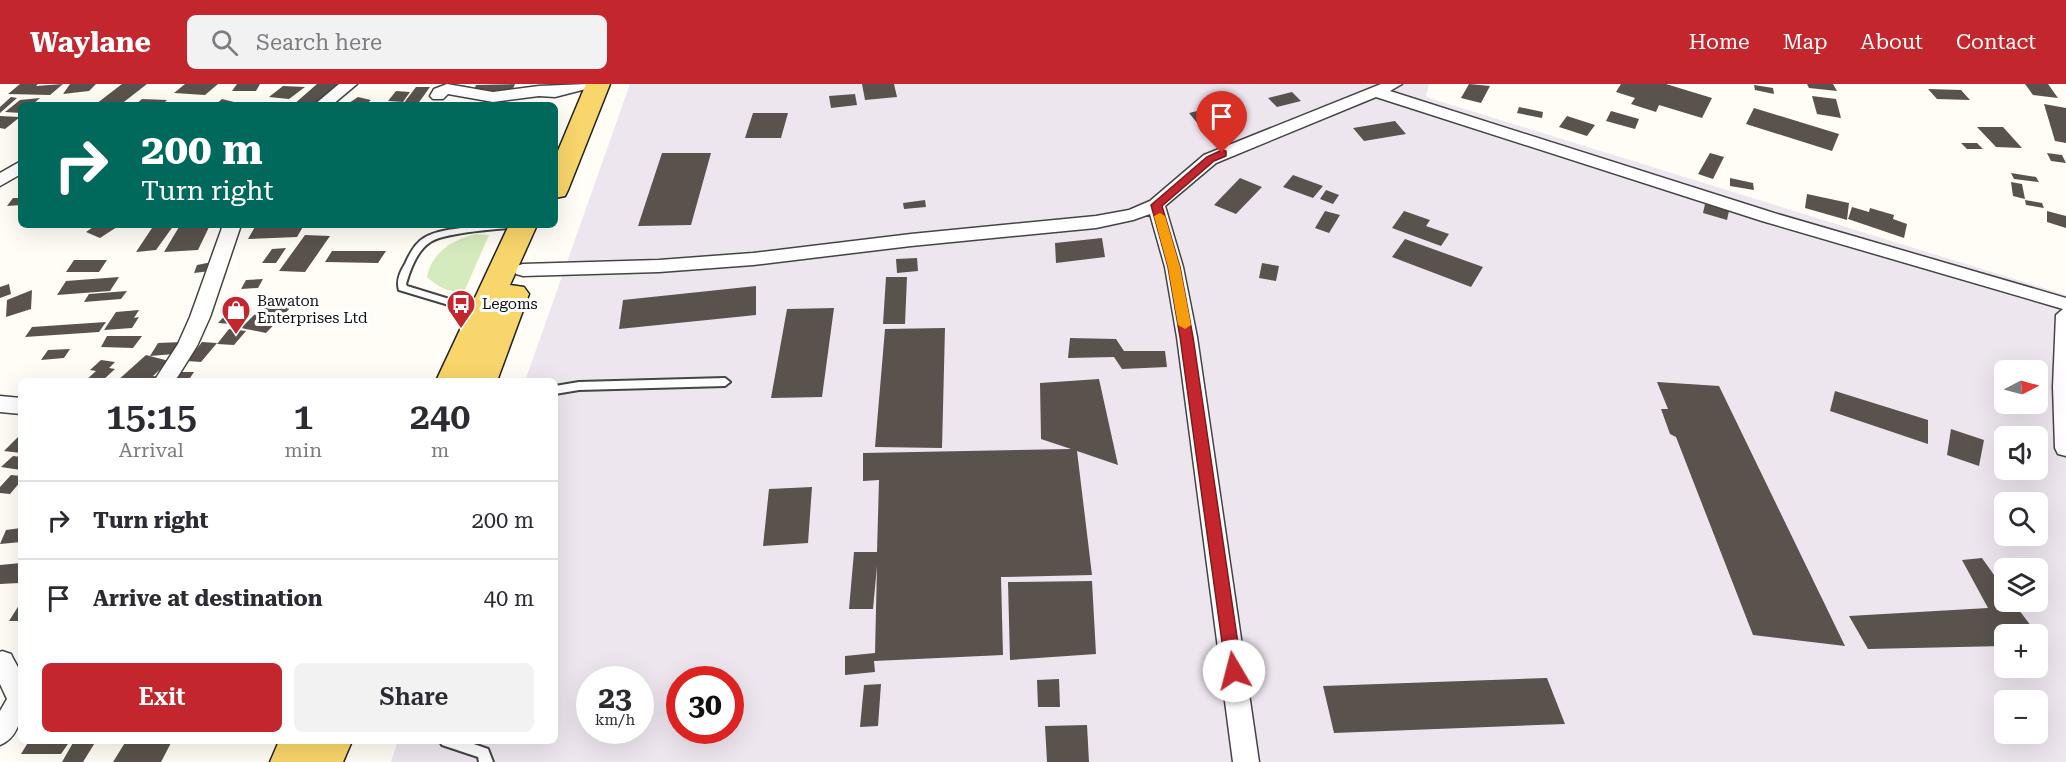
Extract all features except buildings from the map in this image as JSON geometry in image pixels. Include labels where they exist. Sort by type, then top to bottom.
[{"type":"main road","points":[[558,141],[587,84]]},
{"type":"main road","points":[[558,180],[587,84]]},
{"type":"main road","points":[[453,378],[522,228]]},
{"type":"main road","points":[[482,378],[540,228]]},
{"type":"main road","points":[[291,762],[299,744]]},
{"type":"main road","points":[[322,762],[330,744]]},
{"type":"street","points":[[326,102],[349,84]]},
{"type":"street","points":[[438,96],[439,92],[447,89],[493,98],[539,91],[555,92],[587,84]]},
{"type":"street","points":[[523,270],[659,266],[753,259],[923,238],[1096,222],[1133,215],[1156,205],[1210,159],[1394,84]]},
{"type":"street","points":[[1376,92],[1768,217],[2066,304]]},
{"type":"street","points":[[0,181],[18,168]]},
{"type":"street","points":[[1156,205],[1174,267],[1187,337],[1246,762]]},
{"type":"street","points":[[166,378],[187,346],[200,317],[231,228]]},
{"type":"street","points":[[2066,315],[2063,387],[2066,448]]},
{"type":"street","points":[[0,404],[18,406]]},
{"type":"street","points":[[2,662],[18,695]]},
{"type":"street","points":[[0,733],[18,704]]},
{"type":"lane","points":[[483,313],[402,288],[401,280],[423,243],[429,238],[487,228]]},
{"type":"lane","points":[[558,390],[579,386],[725,382]]},
{"type":"lane","points":[[456,744],[483,753],[486,762]]},
{"type":"shaded area","points":[[630,84],[1429,84],[1426,97],[2066,295],[2066,762],[391,762],[397,744],[558,744],[558,378],[526,378]]},
{"type":"green space","points":[[476,234],[489,235],[464,292],[444,289],[427,277],[433,261],[444,248],[459,239]]},
{"type":"slow traffic","points":[[1160,216],[1174,267],[1185,325]]},
{"type":"place","name":"Legoms","points":[[461,330]]},
{"type":"place","name":"Bawaton Enterprises Ltd","points":[[236,336]]},
{"type":"route","points":[[1222,153],[1210,159],[1156,205],[1174,267],[1187,337],[1234,671]]}]
